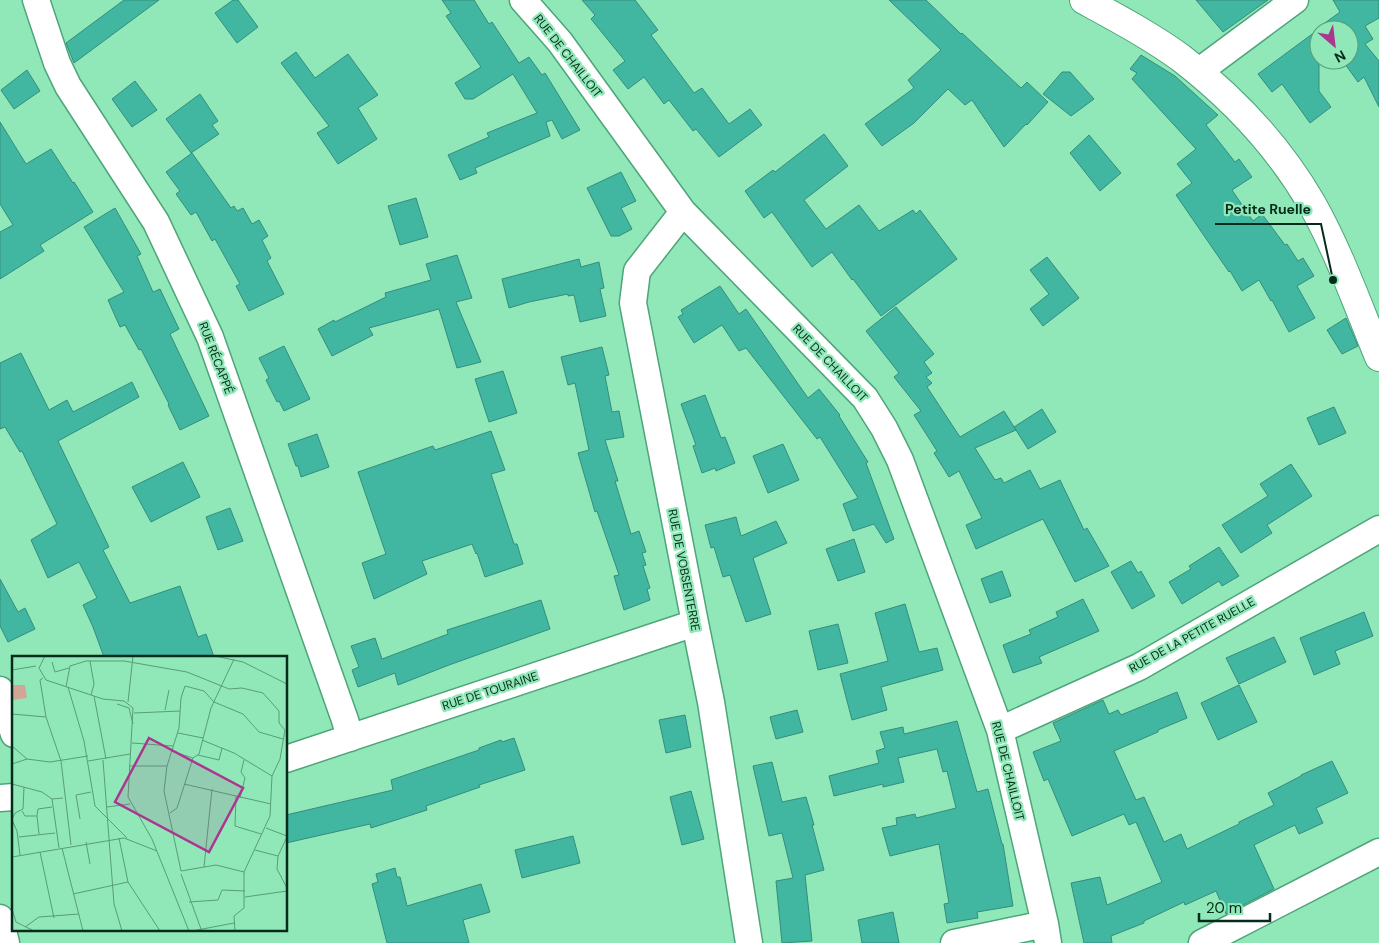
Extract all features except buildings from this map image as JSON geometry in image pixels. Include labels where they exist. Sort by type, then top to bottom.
[{"type":"street","name":"RUE RÉCAPPÉ","points":[[36,0],[56,63],[68,86],[156,222],[210,337],[350,738]]},
{"type":"street","name":"RUE DE CHAILLOIT","points":[[524,0],[560,42],[683,212],[865,398],[884,428],[900,460],[1000,730],[1047,933]]},
{"type":"street","points":[[1084,0],[1160,44],[1180,58],[1238,108],[1267,139],[1312,204],[1329,238],[1379,357]]},
{"type":"street","points":[[1198,72],[1296,0]]},
{"type":"street","name":"RUE DE VOBSENTERRE","points":[[683,212],[637,270],[633,303],[694,623],[711,702],[749,943]]},
{"type":"street","name":"RUE DE LA PETITE RUELLE","points":[[1000,730],[1139,667],[1379,528]]},
{"type":"street","name":"RUE DE TOURAINE","points":[[288,758],[694,623]]},
{"type":"street","points":[[0,690],[12,728]]},
{"type":"street","points":[[1202,943],[1379,852]]},
{"type":"street","points":[[0,918],[6,943]]},
{"type":"street","points":[[954,943],[1047,933]]},
{"type":"place","name":"Petite Ruelle","points":[[1333,280]]}]
